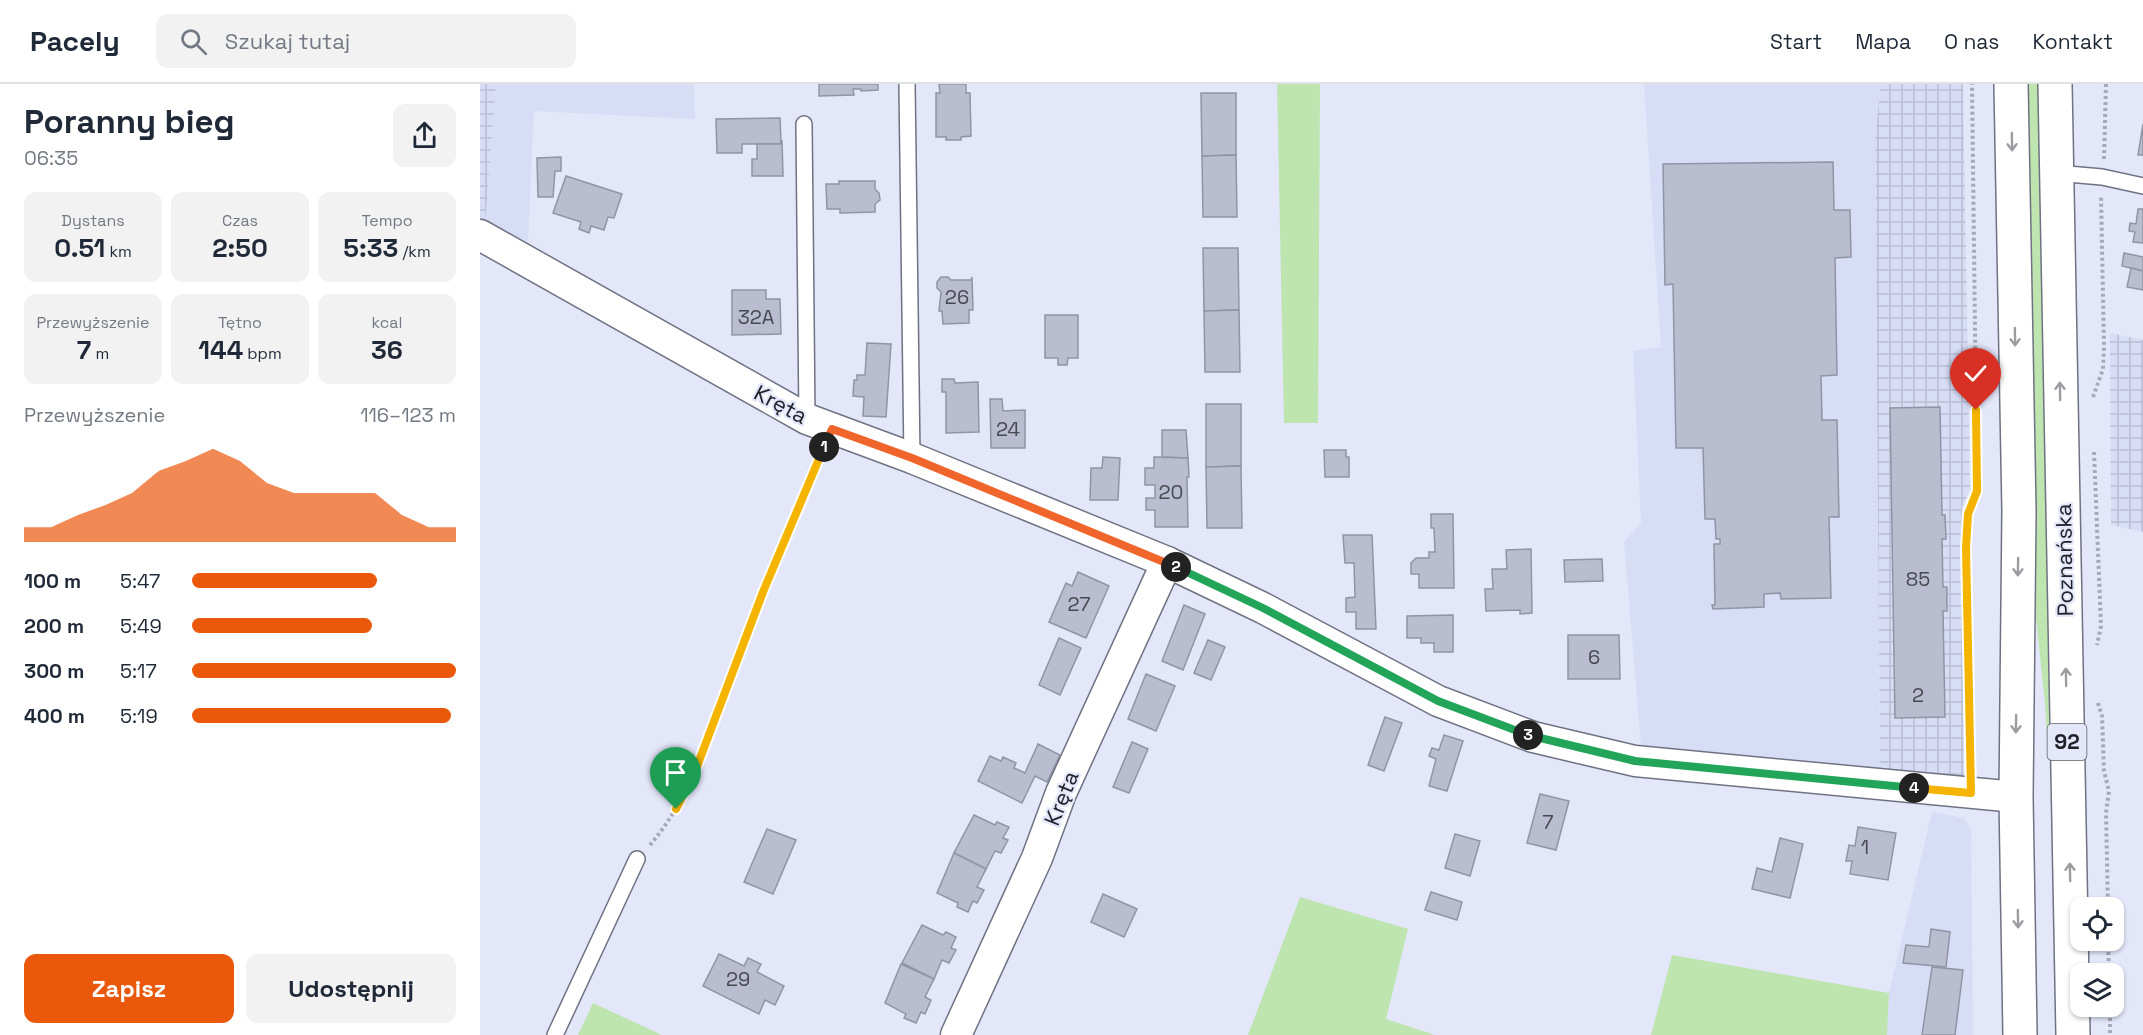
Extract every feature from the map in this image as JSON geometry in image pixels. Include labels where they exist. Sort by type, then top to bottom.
[{"type":"main road","name":"Poznańska","points":[[2011,84],[2019,511],[2016,797],[2020,1035]]},
{"type":"main road","name":"Poznańska","points":[[2055,84],[2073,1035]]},
{"type":"street","name":"Kręta","points":[[480,235],[819,424],[912,458],[1167,562],[1263,608],[1438,701],[1533,737],[1635,761],[2016,797]]},
{"type":"street","name":"Kręta","points":[[956,1035],[1037,858],[1061,793],[1167,562]]},
{"type":"lane","points":[[907,84],[912,458]]},
{"type":"lane","points":[[804,124],[819,424]]},
{"type":"lane","points":[[2056,173],[2102,177],[2143,186]]},
{"type":"lane","points":[[555,1035],[637,859]]},
{"type":"path","points":[[1971,793],[1966,548],[1968,514],[1977,491],[1972,84]]},
{"type":"path","points":[[2093,407],[2093,392],[2103,369],[2104,347],[2101,254],[2106,84]]},
{"type":"path","points":[[637,859],[664,828],[696,769],[763,592],[819,424]]},
{"type":"path","points":[[2094,441],[2102,626],[2096,647]]},
{"type":"path","points":[[2096,698],[2102,716],[2104,771],[2109,791],[2106,813],[2108,897]]},
{"type":"path","points":[[2110,1017],[2110,1035]]},
{"type":"shaded area","points":[[480,84],[496,84],[485,223],[480,220]]},
{"type":"shaded area","points":[[496,84],[694,84],[695,119],[534,111],[528,241],[485,223]]},
{"type":"shaded area","points":[[1644,84],[1881,84],[1875,139],[1880,770],[1641,747],[1624,542],[1641,523],[1633,351],[1661,347]]},
{"type":"shaded area","points":[[1881,84],[1963,84],[1970,489],[1962,507],[1964,778],[1880,770],[1875,139]]},
{"type":"shaded area","points":[[2110,333],[2143,340],[2143,532],[2111,525]]},
{"type":"shaded area","points":[[1932,812],[1964,818],[1971,829],[1973,1035],[1887,1035],[1889,993]]},
{"type":"green space","points":[[1277,84],[1320,84],[1318,423],[1284,423]]},
{"type":"green space","points":[[2025,84],[2041,84],[2054,737],[2047,736],[2036,618]]},
{"type":"green space","points":[[1300,897],[1408,929],[1386,1019],[1435,1035],[1248,1035]]},
{"type":"green space","points":[[1672,955],[1889,993],[1887,1035],[1651,1035]]},
{"type":"green space","points":[[593,1003],[662,1035],[578,1035]]},
{"type":"building","points":[[819,84],[878,84],[878,90],[853,89],[854,95],[819,96]]},
{"type":"building","points":[[939,84],[966,84],[966,93],[970,93],[971,136],[961,137],[961,140],[936,137],[936,93],[940,93]]},
{"type":"building","points":[[1201,93],[1236,93],[1236,155],[1202,156]]},
{"type":"building","points":[[780,118],[781,144],[742,144],[742,153],[717,153],[716,119]]},
{"type":"building","points":[[2143,124],[2143,155],[2138,155]]},
{"type":"building","points":[[781,141],[783,176],[752,176],[752,159],[757,159],[757,144],[781,144]]},
{"type":"building","points":[[1236,155],[1237,217],[1203,217],[1202,156]]},
{"type":"building","points":[[561,157],[561,171],[555,171],[553,197],[538,197],[537,158]]},
{"type":"building","points":[[1833,162],[1834,210],[1850,210],[1851,257],[1835,258],[1837,375],[1821,376],[1822,420],[1837,420],[1839,517],[1829,517],[1831,598],[1781,599],[1780,593],[1764,594],[1764,607],[1713,609],[1712,605],[1715,605],[1714,544],[1720,544],[1720,539],[1716,539],[1715,519],[1705,519],[1703,448],[1676,448],[1673,284],[1665,285],[1663,164]]},
{"type":"building","points":[[566,176],[622,194],[614,218],[608,217],[604,230],[591,226],[589,233],[579,229],[581,222],[553,213]]},
{"type":"building","points":[[839,181],[875,181],[875,189],[879,193],[880,200],[875,204],[875,212],[840,213],[840,209],[827,209],[826,184],[839,184]]},
{"type":"building","points":[[2138,209],[2143,209],[2143,243],[2133,242],[2135,232],[2129,231],[2130,223],[2136,224]]},
{"type":"building","points":[[1203,248],[1238,248],[1239,310],[1204,311]]},
{"type":"building","points":[[2124,253],[2143,257],[2143,271],[2122,266]]},
{"type":"building","points":[[2131,268],[2143,271],[2143,290],[2127,287]]},
{"type":"building","points":[[941,277],[948,277],[951,280],[971,280],[972,277],[973,310],[969,310],[969,323],[943,324],[942,311],[939,311],[941,292],[937,288],[937,282]]},
{"type":"building","points":[[732,290],[766,290],[766,299],[780,299],[781,334],[732,335]]},
{"type":"building","points":[[1239,310],[1240,372],[1205,372],[1204,311]]},
{"type":"building","points":[[1045,315],[1078,315],[1078,358],[1068,358],[1067,365],[1058,365],[1058,358],[1045,358]]},
{"type":"building","points":[[867,343],[891,344],[886,417],[863,416],[864,397],[853,396],[854,380],[857,380],[857,375],[865,375]]},
{"type":"building","points":[[942,379],[954,379],[955,383],[978,382],[979,432],[946,433],[946,392],[942,392]]},
{"type":"building","points":[[990,399],[1002,399],[1003,411],[1025,410],[1025,448],[991,448]]},
{"type":"building","points":[[1206,404],[1241,404],[1241,466],[1206,467]]},
{"type":"building","points":[[1940,407],[1942,515],[1945,515],[1946,539],[1942,539],[1943,587],[1947,587],[1947,611],[1943,611],[1945,717],[1895,718],[1890,408]]},
{"type":"building","points":[[1162,430],[1186,430],[1188,458],[1162,457]]},
{"type":"building","points":[[1324,450],[1346,450],[1346,457],[1349,457],[1349,477],[1325,477]]},
{"type":"building","points":[[1103,457],[1120,458],[1118,500],[1090,500],[1091,468],[1102,468]]},
{"type":"building","points":[[1154,457],[1188,458],[1188,527],[1155,527],[1155,510],[1146,510],[1146,498],[1155,498],[1155,485],[1145,485],[1145,468],[1154,468]]},
{"type":"building","points":[[1241,466],[1242,528],[1207,528],[1206,467]]},
{"type":"building","points":[[1431,514],[1453,514],[1454,588],[1419,588],[1419,574],[1411,574],[1411,563],[1416,558],[1429,558],[1429,552],[1435,552]]},
{"type":"building","points":[[1343,535],[1372,535],[1376,629],[1356,629],[1356,612],[1346,612],[1346,598],[1355,597],[1354,563],[1345,563]]},
{"type":"building","points":[[1531,549],[1532,613],[1520,614],[1520,610],[1486,611],[1485,589],[1493,589],[1492,569],[1507,569],[1506,550]]},
{"type":"building","points":[[1602,559],[1603,581],[1565,582],[1564,560]]},
{"type":"building","points":[[1078,572],[1109,586],[1086,638],[1049,622],[1066,583],[1072,586]]},
{"type":"building","points":[[1184,605],[1205,614],[1183,670],[1162,661]]},
{"type":"building","points":[[1453,615],[1453,652],[1434,652],[1434,643],[1421,643],[1421,638],[1407,638],[1407,616]]},
{"type":"building","points":[[1568,635],[1619,635],[1620,679],[1568,679]]},
{"type":"building","points":[[1059,638],[1081,648],[1060,695],[1039,685]]},
{"type":"building","points":[[1208,640],[1225,647],[1211,680],[1194,673]]},
{"type":"building","points":[[1146,674],[1175,686],[1156,731],[1128,719]]},
{"type":"building","points":[[1385,717],[1402,723],[1384,771],[1368,765]]},
{"type":"building","points":[[1444,735],[1463,741],[1447,791],[1429,786],[1436,759],[1429,756],[1432,748],[1439,750]]},
{"type":"building","points":[[1132,742],[1148,749],[1129,793],[1113,787]]},
{"type":"building","points":[[1038,744],[1060,755],[1047,782],[1035,776],[1022,803],[978,781],[990,756],[1001,761],[1003,757],[1016,763],[1014,768],[1025,773]]},
{"type":"building","points":[[1540,794],[1569,801],[1556,850],[1527,843]]},
{"type":"building","points":[[974,815],[995,825],[997,822],[1009,827],[1003,838],[1008,840],[1001,853],[995,851],[986,869],[954,853]]},
{"type":"building","points":[[1858,827],[1896,833],[1888,880],[1850,874],[1852,861],[1846,861],[1849,845],[1855,846]]},
{"type":"building","points":[[767,829],[796,840],[773,894],[744,882]]},
{"type":"building","points":[[1455,834],[1480,841],[1470,876],[1445,868]]},
{"type":"building","points":[[1780,838],[1803,844],[1790,898],[1752,889],[1757,868],[1772,872]]},
{"type":"building","points":[[954,853],[986,869],[977,887],[984,890],[977,903],[973,901],[968,912],[957,907],[958,903],[937,893]]},
{"type":"building","points":[[1431,892],[1462,902],[1457,920],[1425,910]]},
{"type":"building","points":[[1103,894],[1137,909],[1124,937],[1091,922]]},
{"type":"building","points":[[922,925],[943,935],[946,932],[956,937],[951,948],[956,950],[949,963],[942,960],[934,979],[902,963]]},
{"type":"building","points":[[1931,929],[1950,932],[1946,967],[1903,963],[1906,945],[1929,947]]},
{"type":"building","points":[[719,954],[744,966],[748,958],[761,964],[757,972],[784,986],[775,1005],[765,1000],[759,1014],[703,986]]},
{"type":"building","points":[[901,964],[934,979],[925,997],[931,1000],[925,1014],[921,1012],[916,1023],[904,1018],[906,1014],[885,1003]]},
{"type":"building","points":[[1932,967],[1963,970],[1955,1035],[1922,1035]]},
{"type":"route","points":[[676,809],[696,769],[763,592],[832,429],[912,458],[1167,562],[1263,608],[1438,701],[1533,737],[1635,761],[1971,793],[1966,548],[1968,514],[1977,491],[1976,410]]}]
